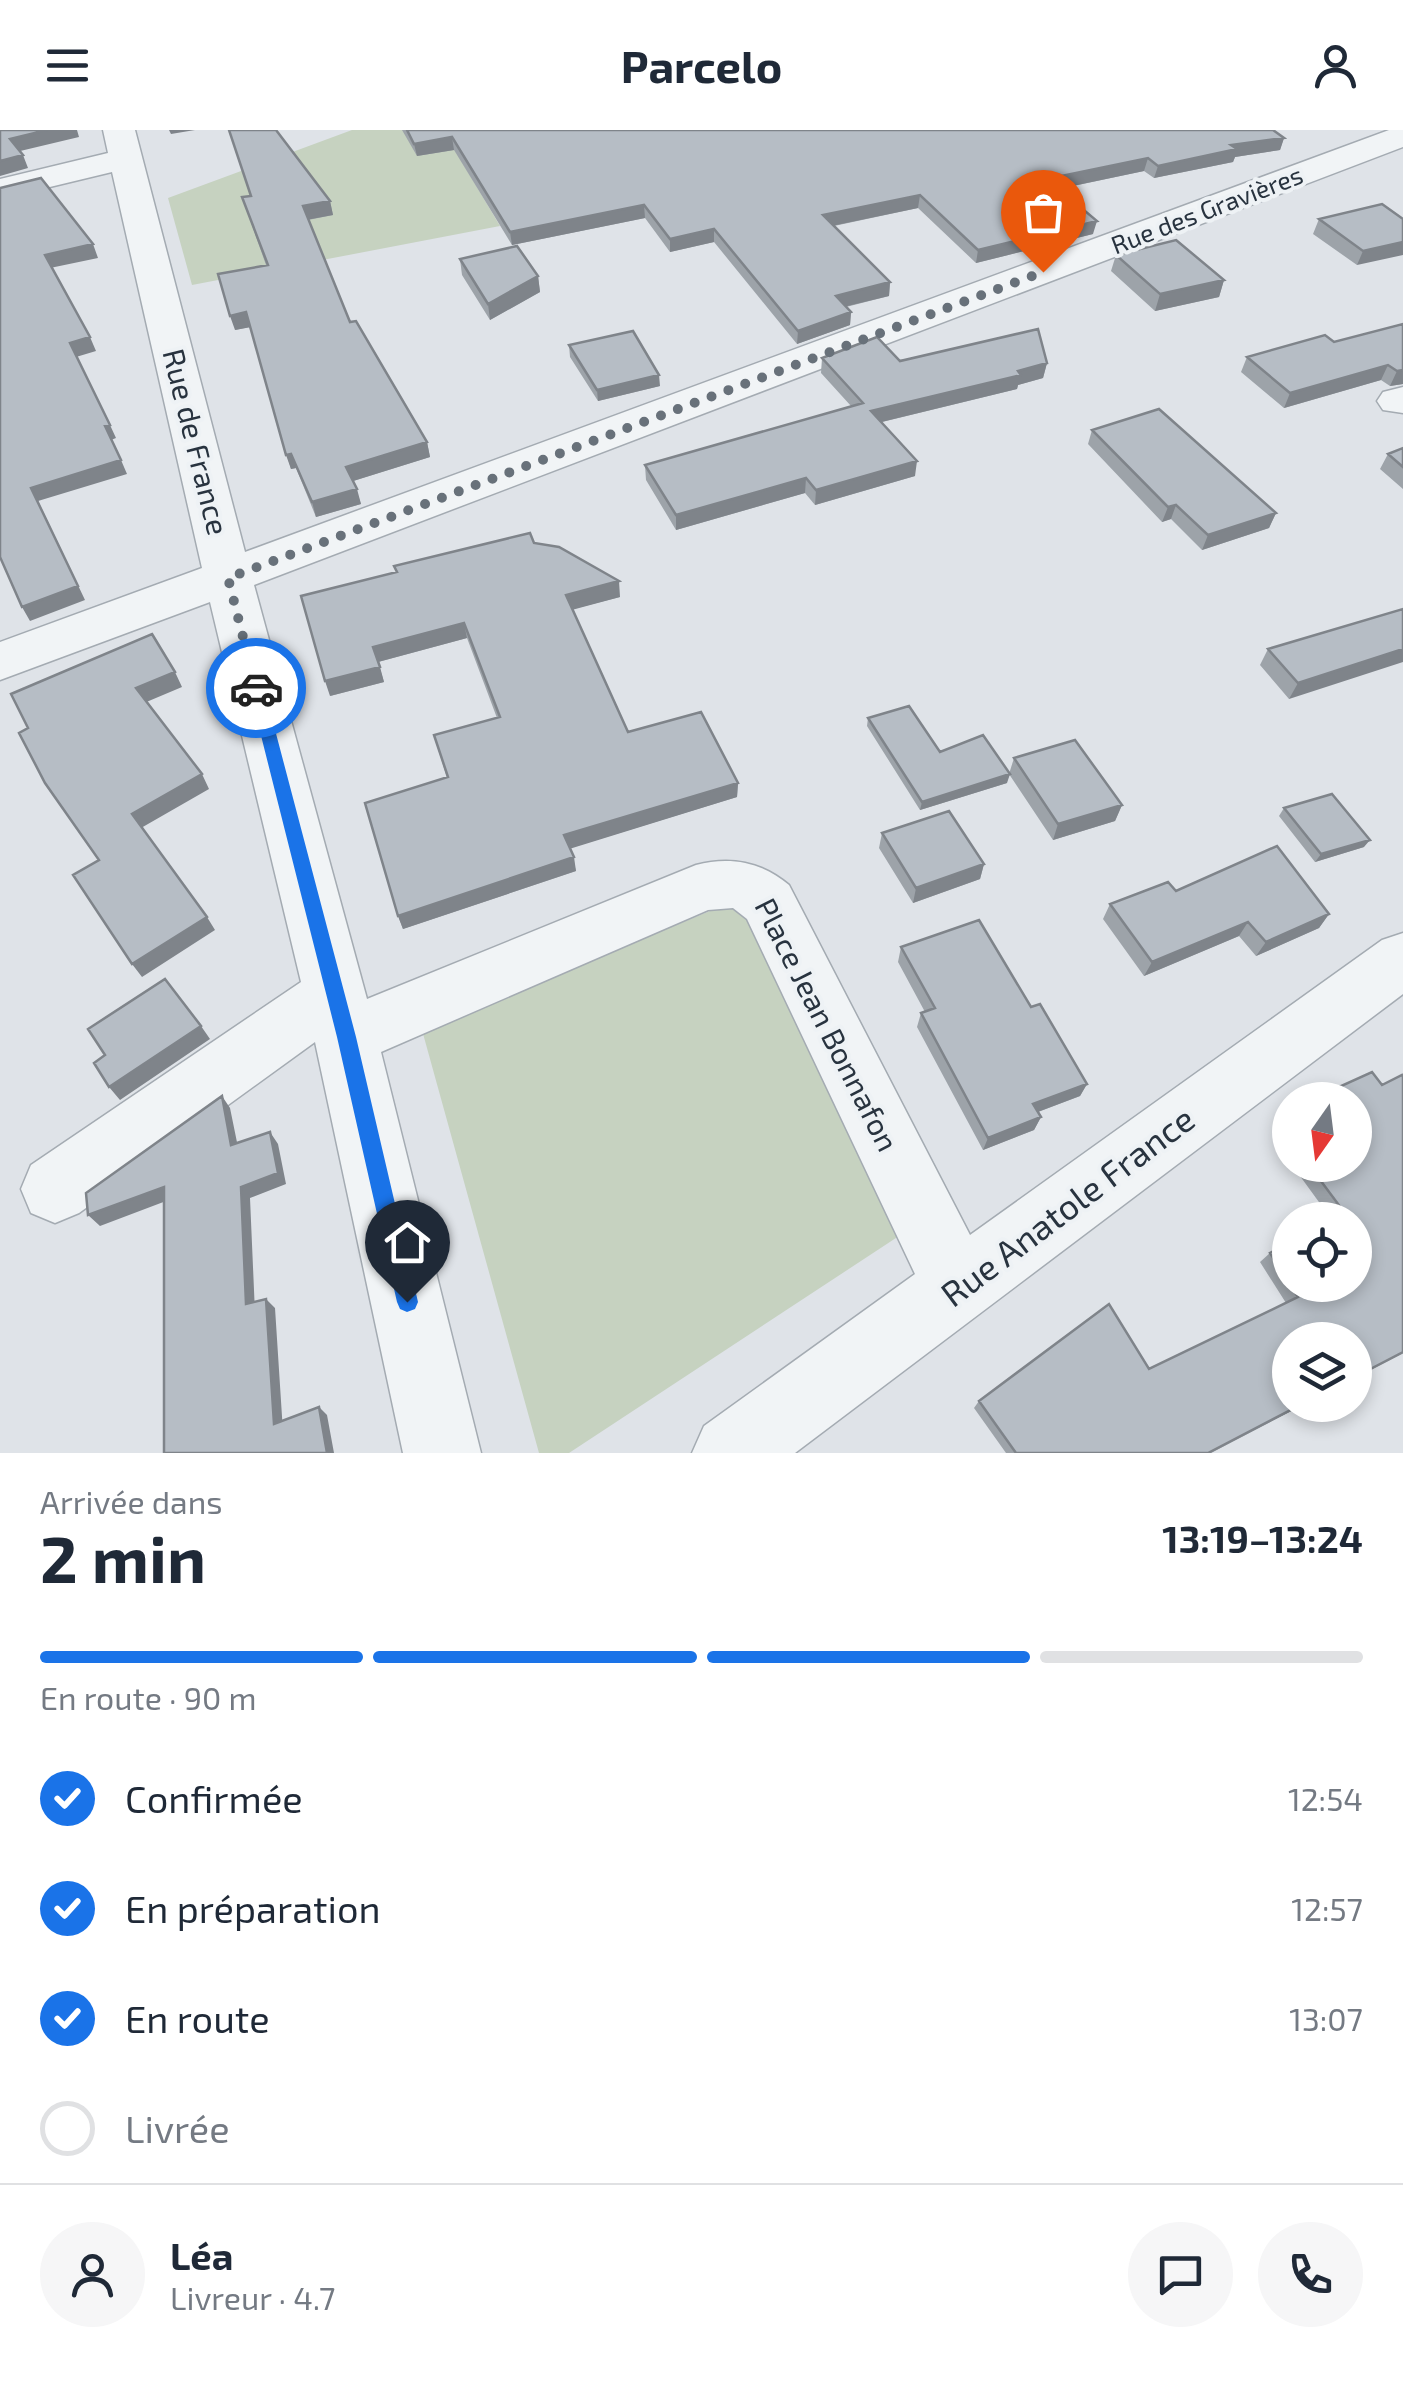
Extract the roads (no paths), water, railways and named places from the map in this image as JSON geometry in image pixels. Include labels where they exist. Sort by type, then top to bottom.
[{"type":"street","points":[[1368,139],[1403,174]]},
{"type":"street","name":"Rue des Gravières","points":[[0,662],[1368,139]]},
{"type":"street","points":[[0,189],[122,144]]},
{"type":"street","name":"Rue de France","points":[[122,144],[228,578],[341,1015],[442,1453]]},
{"type":"street","name":"Place Jean Bonnafon","points":[[341,1015],[714,883],[752,886],[768,902],[959,1288]]},
{"type":"street","name":"Rue Anatole France","points":[[732,1453],[1403,959]]},
{"type":"street","points":[[54,1190],[341,1015]]}]
